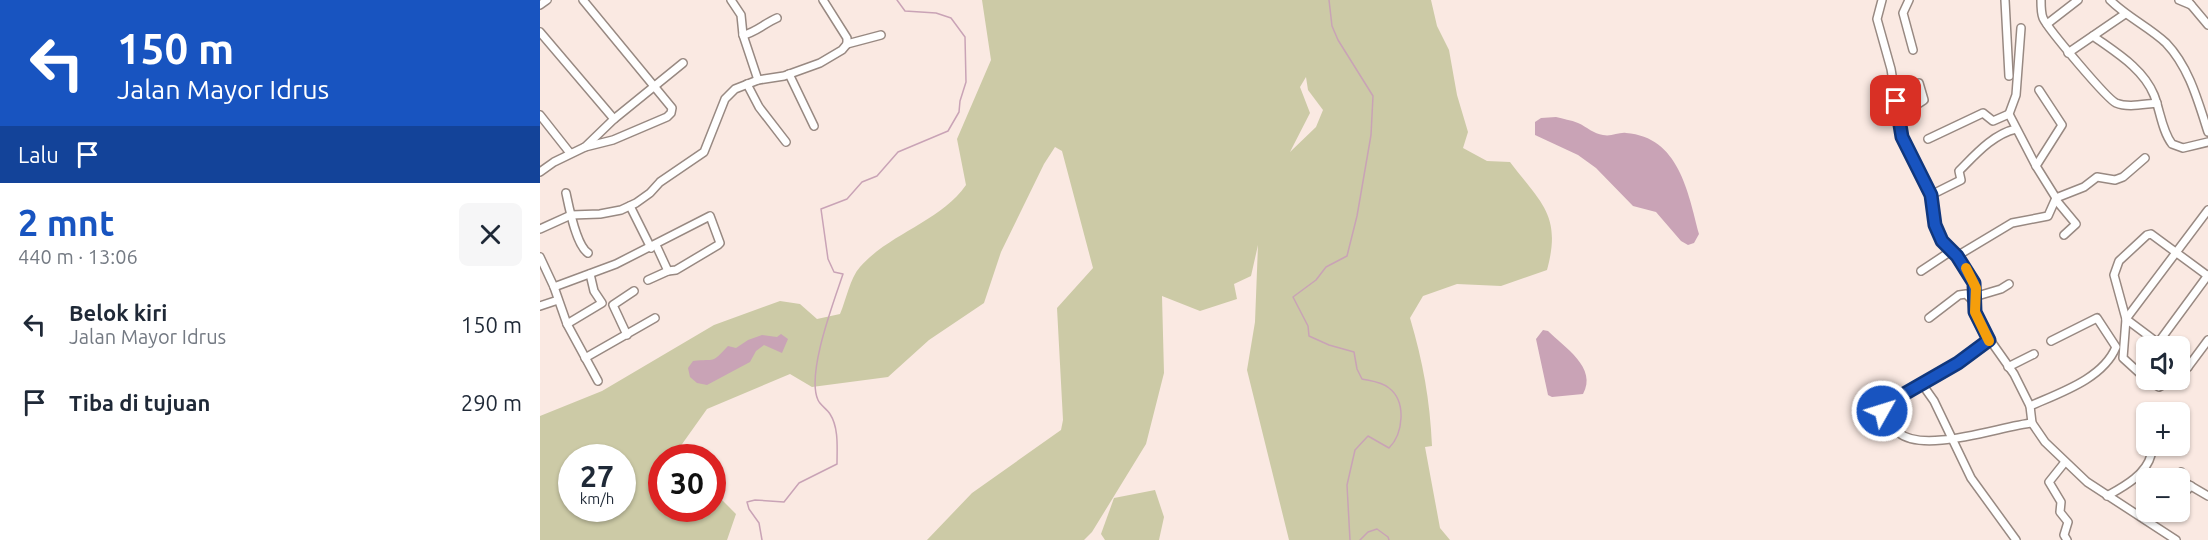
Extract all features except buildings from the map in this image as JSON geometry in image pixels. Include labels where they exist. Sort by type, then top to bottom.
[{"type":"street","points":[[540,5],[547,0]]},
{"type":"street","points":[[731,0],[741,0]]},
{"type":"street","points":[[731,0],[741,15],[743,35],[758,80]]},
{"type":"street","points":[[823,0],[847,41]]},
{"type":"street","points":[[1882,0],[1877,19],[1891,69],[1904,141],[1931,195],[1935,225],[1942,241],[1954,253],[1974,283],[1975,312],[1989,340],[2014,374],[2030,406],[2032,423],[2045,442],[2065,462],[2107,496],[2174,540]]},
{"type":"street","points":[[1909,0],[1903,13],[1913,50]]},
{"type":"street","points":[[2005,0],[2009,76]]},
{"type":"street","points":[[2042,0],[2042,17],[2068,53],[2115,103],[2133,106],[2157,103]]},
{"type":"street","points":[[2047,24],[2078,0]]},
{"type":"street","points":[[2110,0],[2166,44],[2182,63],[2208,132]]},
{"type":"street","points":[[2179,0],[2189,2],[2208,25]]},
{"type":"street","points":[[540,172],[570,153],[613,140],[667,117],[671,113],[672,108],[587,1]]},
{"type":"street","points":[[2068,53],[2125,14]]},
{"type":"street","points":[[743,35],[752,33],[763,24],[777,18]]},
{"type":"street","points":[[2021,28],[2016,95],[2009,114],[2056,199],[2076,222],[2075,226],[2064,235]]},
{"type":"street","points":[[540,32],[614,119]]},
{"type":"street","points":[[540,229],[572,215],[600,214],[630,206],[650,193],[660,182],[704,152],[709,145],[710,134],[725,99],[735,89],[758,80],[789,74],[820,63],[838,53],[847,41],[881,35]]},
{"type":"street","points":[[2093,36],[2136,70],[2152,91],[2172,144],[2183,148],[2208,142]]},
{"type":"street","points":[[585,147],[614,119],[683,63]]},
{"type":"street","points":[[789,74],[814,126]]},
{"type":"street","points":[[747,84],[759,107],[786,142]]},
{"type":"street","points":[[1898,117],[1924,100],[1919,84]]},
{"type":"street","points":[[2036,166],[2062,125],[2039,90]]},
{"type":"street","points":[[1928,140],[1983,113],[1993,121],[2009,114]]},
{"type":"street","points":[[540,114],[570,153]]},
{"type":"street","points":[[1931,195],[1961,180],[1959,171],[1976,153],[2009,130],[2016,129]]},
{"type":"street","points":[[1921,270],[2012,223],[2048,216],[2056,199],[2084,187],[2097,177],[2115,180],[2123,177],[2145,158]]},
{"type":"street","points":[[566,193],[579,240],[583,250],[588,253]]},
{"type":"street","points":[[630,206],[668,271]]},
{"type":"street","points":[[2126,320],[2208,210]]},
{"type":"street","points":[[554,287],[653,246],[710,216],[720,243],[676,270],[648,280]]},
{"type":"street","points":[[2136,370],[2124,361],[2126,320],[2114,275],[2119,261],[2149,234],[2208,276],[2166,336]]},
{"type":"street","points":[[540,257],[542,268],[554,287],[567,324],[598,381]]},
{"type":"street","points":[[567,324],[602,303],[594,291],[590,274]]},
{"type":"street","points":[[1974,299],[2009,284]]},
{"type":"street","points":[[627,335],[613,305],[634,291]]},
{"type":"street","points":[[1929,318],[1959,295],[1966,294],[1974,299]]},
{"type":"street","points":[[540,306],[558,300]]},
{"type":"street","points":[[585,358],[655,318]]},
{"type":"street","points":[[2030,406],[2071,387],[2105,365],[2116,347],[2097,318],[2051,341]]},
{"type":"street","points":[[2126,320],[2148,336]]},
{"type":"street","points":[[1989,340],[1958,363],[1885,405],[1882,411],[1899,433],[1911,440],[1950,438],[1991,432],[2016,424],[2032,423]]},
{"type":"street","points":[[2190,364],[2208,340]]},
{"type":"street","points":[[2008,368],[2034,354]]},
{"type":"street","points":[[1922,384],[1934,401],[1971,478],[2016,540]]},
{"type":"street","points":[[2107,496],[2137,476],[2151,456]]},
{"type":"street","points":[[2065,462],[2049,482],[2061,502],[2060,512],[2068,522],[2064,535],[2067,540]]},
{"type":"street","points":[[2191,486],[2208,496]]},
{"type":"shaded area","points":[[982,0],[1431,0],[1437,26],[1449,50],[1457,95],[1468,132],[1463,148],[1487,161],[1510,162],[1546,211],[1552,236],[1547,270],[1501,286],[1457,284],[1423,296],[1410,318],[1419,350],[1430,413],[1432,446],[1425,447],[1440,528],[1450,540],[1289,540],[1247,370],[1255,322],[1258,245],[1251,276],[1234,284],[1237,299],[1200,311],[1162,296],[1164,373],[1146,444],[1092,532],[1084,540],[927,540],[972,493],[1061,430],[1063,420],[1057,308],[1093,268],[1062,151],[1055,147],[1044,164],[1001,252],[984,303],[929,340],[888,377],[812,387],[790,374],[707,409],[682,444],[648,444],[648,522],[726,522],[726,504],[736,514],[727,540],[540,540],[540,416],[602,391],[714,325],[780,301],[800,304],[817,319],[840,314],[851,283],[860,267],[886,245],[943,209],[966,185],[957,139],[991,60]],"holes":[[[1306,77],[1308,90],[1323,110],[1316,127],[1290,152],[1310,113],[1300,87]]]},
{"type":"shaded area","points":[[1556,117],[1578,123],[1600,134],[1626,133],[1644,137],[1658,145],[1678,169],[1685,185],[1699,234],[1694,243],[1688,245],[1681,241],[1656,212],[1633,206],[1596,168],[1578,155],[1535,135],[1535,122],[1541,118]]},
{"type":"shaded area","points":[[1543,330],[1548,331],[1570,351],[1583,367],[1586,384],[1583,394],[1552,397],[1548,395],[1536,339]]},
{"type":"shaded area","points":[[781,334],[788,339],[782,353],[764,345],[756,351],[750,362],[707,385],[697,383],[690,377],[688,368],[693,361],[713,360],[728,346],[736,348],[762,335],[777,337]]},
{"type":"shaded area","points":[[1155,490],[1164,517],[1159,540],[1105,540],[1101,534],[1114,498]]},
{"type":"waterway","points":[[762,540],[759,523],[747,502],[755,500],[784,502],[799,483],[837,464],[835,425],[830,414],[820,404],[815,388],[818,356],[843,274],[834,272],[828,259],[821,209],[847,199],[862,182],[877,176],[898,152],[948,131],[959,112],[966,82],[965,37],[951,18],[936,13],[905,11],[897,0]]},
{"type":"waterway","points":[[1329,0],[1332,26],[1338,40],[1373,96],[1371,135],[1357,216],[1347,256],[1326,267],[1316,280],[1293,297],[1308,326],[1309,336],[1354,352],[1357,369],[1362,379],[1380,383],[1389,388],[1395,394],[1401,409],[1400,427],[1389,448],[1368,436],[1355,450],[1347,485],[1350,540]]},
{"type":"waterway","points":[[1360,540],[1368,532],[1377,529],[1389,540]]},
{"type":"slow traffic","points":[[1966,268],[1976,288],[1975,312],[1989,341]]},
{"type":"route","points":[[1882,411],[1885,405],[1958,363],[1989,340],[1975,312],[1976,288],[1974,283],[1957,256],[1942,241],[1935,225],[1931,195],[1902,137],[1896,101]]}]
